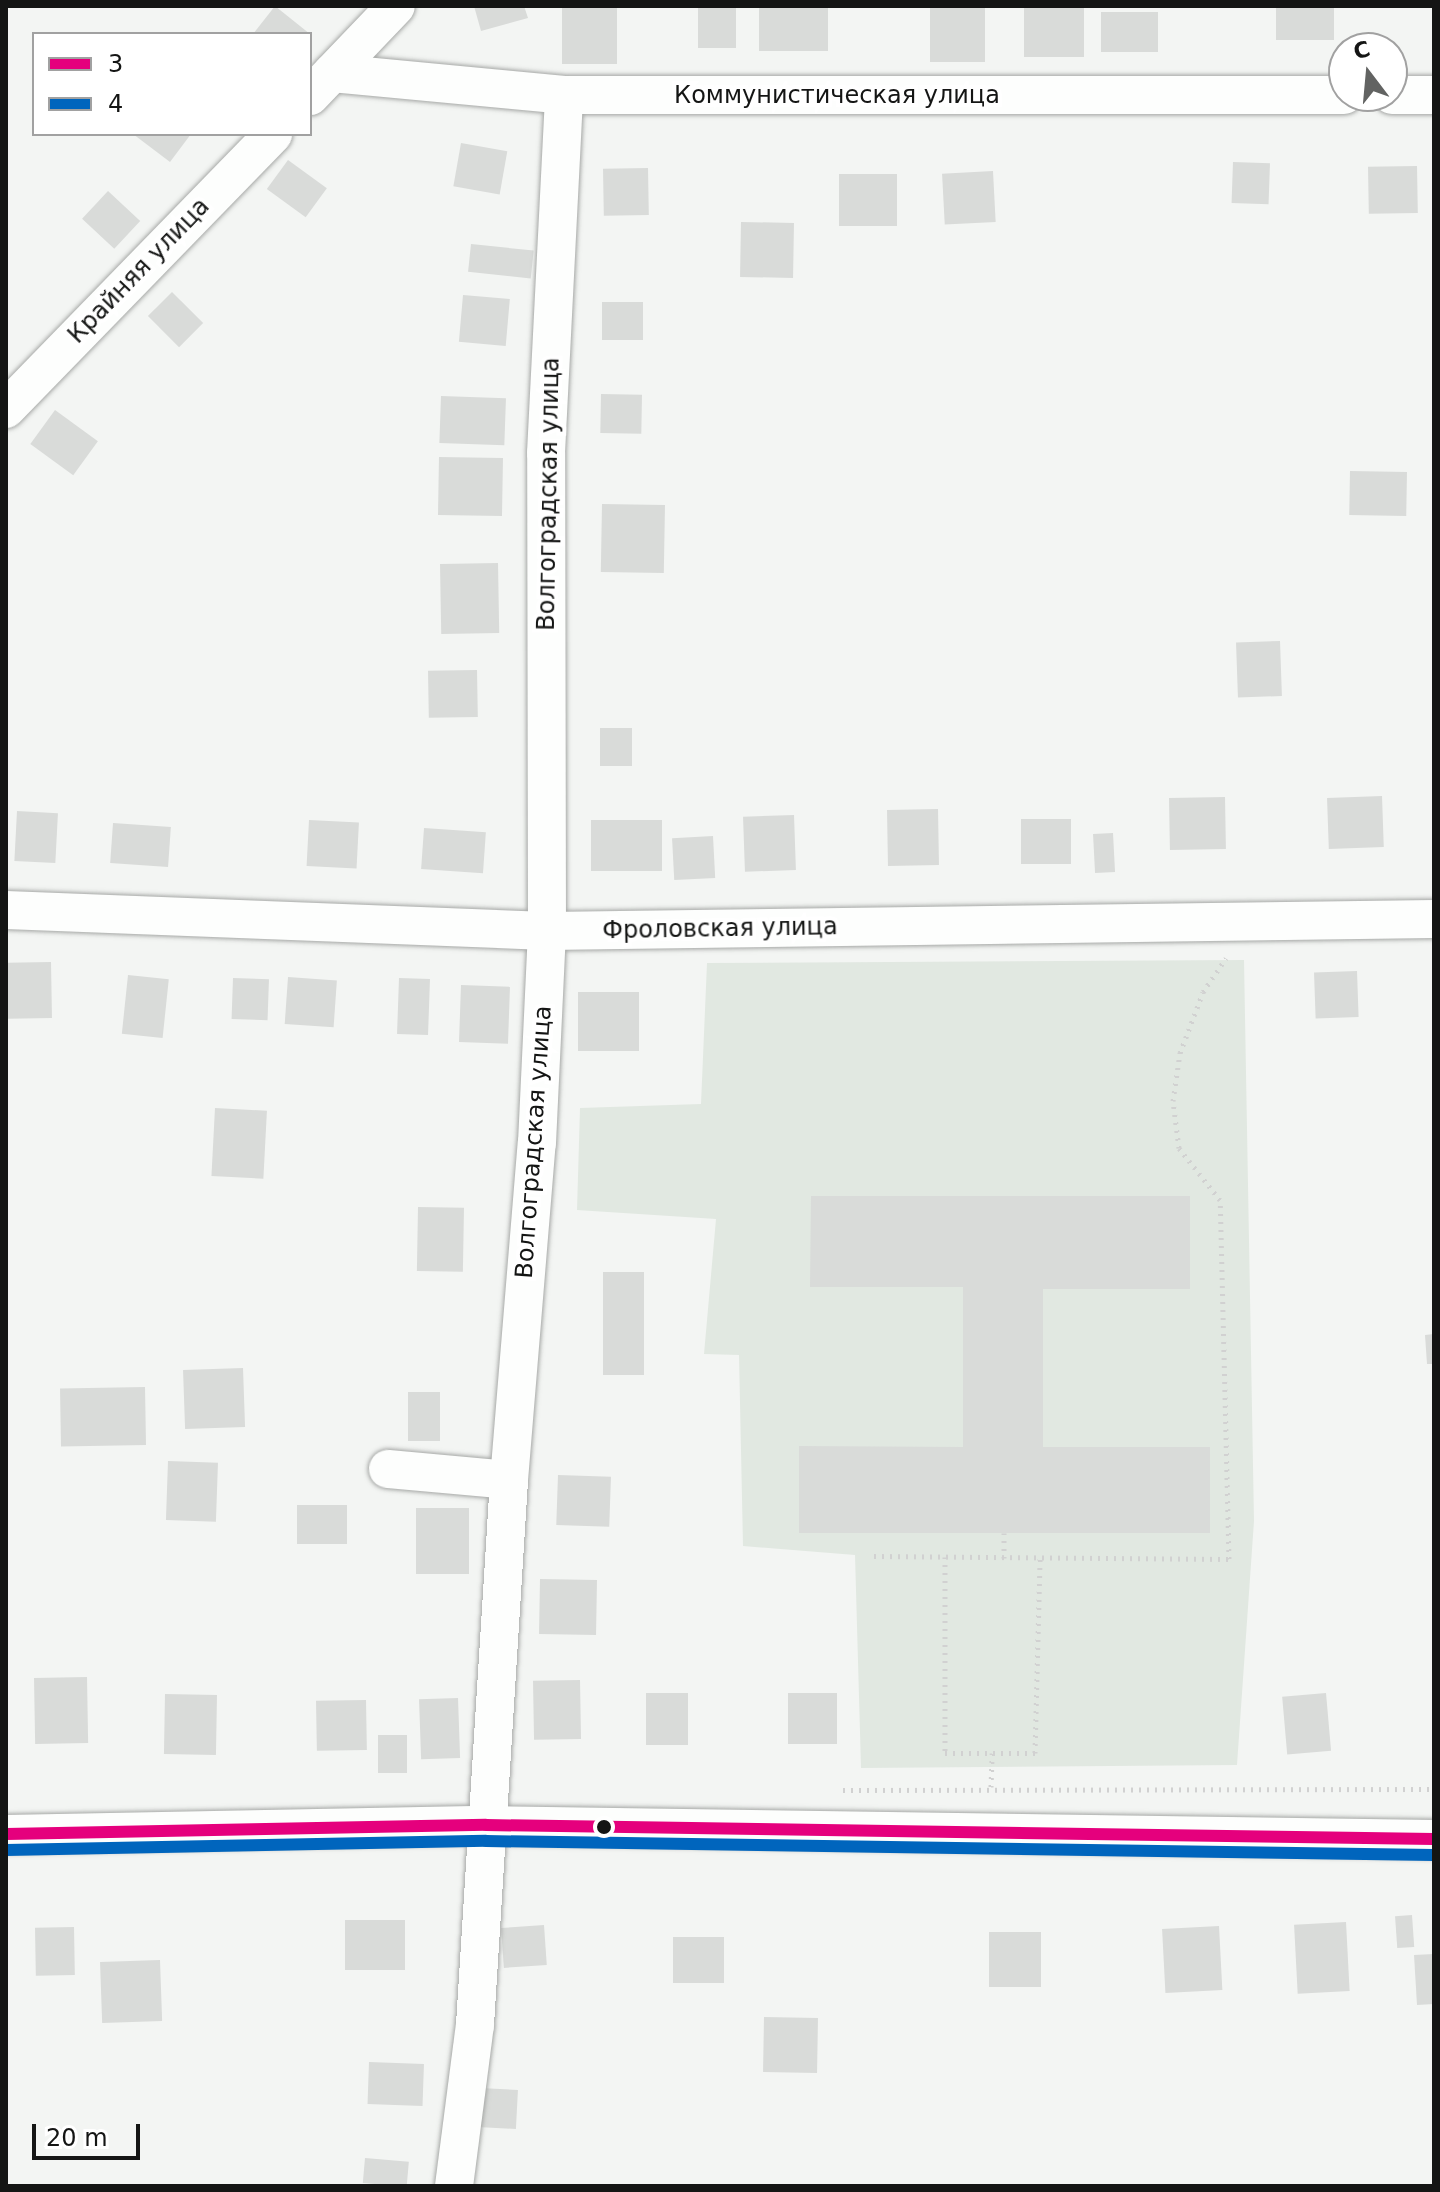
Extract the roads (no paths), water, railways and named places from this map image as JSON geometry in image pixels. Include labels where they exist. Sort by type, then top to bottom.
[{"type":"street","points":[[321,84],[396,6]]},
{"type":"street","name":"Коммунистическая улица","points":[[321,84],[564,95],[1328,95]]},
{"type":"street","name":"Волгоградская улица","points":[[454,2186],[475,2025],[509,1480],[537,1143],[547,931],[546,453],[564,95]]},
{"type":"street","points":[[1408,95],[1434,95]]},
{"type":"street","name":"Крайняя улица","points":[[6,409],[271,136]]},
{"type":"street","name":"Фроловская улица","points":[[6,910],[547,931],[1434,919]]},
{"type":"street","points":[[388,1469],[509,1480]]},
{"type":"street","points":[[6,1834],[486,1825],[1434,1839]]}]
